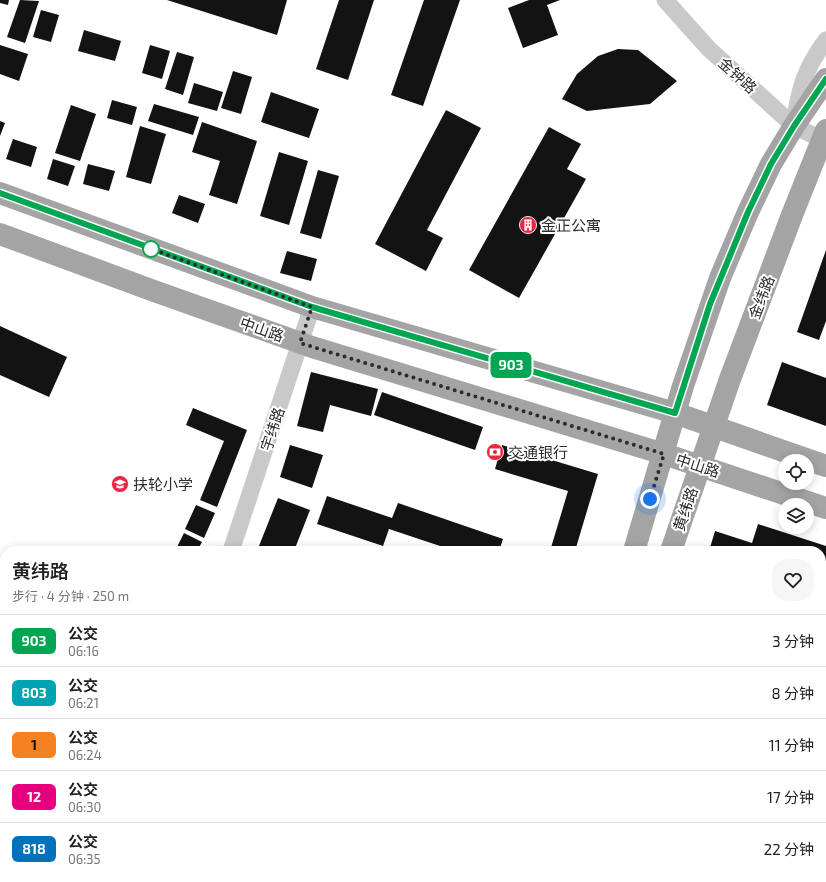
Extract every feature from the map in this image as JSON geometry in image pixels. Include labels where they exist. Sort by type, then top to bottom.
[{"type":"main road","points":[[636,546],[698,338],[720,278],[771,164],[794,126],[826,79]]},
{"type":"main road","name":"金纬路","points":[[700,466],[730,379],[824,135]]},
{"type":"main road","points":[[0,193],[312,307],[675,413],[826,466]]},
{"type":"main road","name":"中山路","points":[[0,234],[300,343],[664,454],[826,508]]},
{"type":"main road","name":"黄纬路","points":[[673,546],[700,466]]},
{"type":"street","name":"金钟路","points":[[665,0],[709,49],[794,126],[824,135]]},
{"type":"street","points":[[794,126],[798,97],[805,74],[826,40]]},
{"type":"street","name":"宇纬路","points":[[233,546],[312,307]]},
{"type":"building","points":[[0,0],[9,0],[8,5],[0,3]]},
{"type":"building","points":[[20,0],[39,1],[25,43],[7,37]]},
{"type":"building","points":[[167,0],[287,0],[277,35]]},
{"type":"building","points":[[339,0],[374,0],[348,80],[316,69]]},
{"type":"building","points":[[424,0],[460,0],[423,106],[391,95]]},
{"type":"building","points":[[529,0],[560,0],[547,5],[558,35],[523,48],[508,8]]},
{"type":"building","points":[[41,10],[59,15],[51,42],[33,37]]},
{"type":"building","points":[[84,30],[121,41],[115,61],[78,51]]},
{"type":"building","points":[[0,45],[28,54],[19,81],[0,74]]},
{"type":"building","points":[[150,45],[170,51],[162,79],[142,73]]},
{"type":"building","points":[[618,49],[638,50],[677,81],[650,104],[587,111],[562,99],[577,74],[598,56]]},
{"type":"building","points":[[177,52],[194,57],[183,95],[165,89]]},
{"type":"building","points":[[233,71],[252,77],[241,114],[221,108]]},
{"type":"building","points":[[194,83],[223,92],[217,111],[188,103]]},
{"type":"building","points":[[271,92],[319,109],[309,138],[261,122]]},
{"type":"building","points":[[112,100],[137,107],[132,125],[107,118]]},
{"type":"building","points":[[154,104],[199,117],[193,135],[148,121]]},
{"type":"building","points":[[71,105],[96,114],[80,161],[55,153]]},
{"type":"building","points":[[446,110],[481,128],[427,230],[443,238],[426,271],[375,244]]},
{"type":"building","points":[[0,121],[5,123],[0,136]]},
{"type":"building","points":[[202,122],[257,141],[237,204],[209,195],[220,161],[192,152]]},
{"type":"building","points":[[140,126],[166,134],[151,184],[126,177]]},
{"type":"building","name":"金正公寓","points":[[549,127],[581,144],[567,169],[586,179],[519,298],[469,270]]},
{"type":"building","points":[[13,139],[37,147],[31,167],[6,159]]},
{"type":"building","points":[[279,152],[308,161],[289,225],[260,216]]},
{"type":"building","points":[[53,159],[75,166],[68,186],[47,179]]},
{"type":"building","points":[[88,164],[115,171],[109,191],[83,184]]},
{"type":"building","points":[[318,170],[339,176],[321,239],[300,233]]},
{"type":"building","points":[[179,195],[205,204],[198,223],[172,213]]},
{"type":"building","points":[[826,250],[826,321],[819,340],[797,332]]},
{"type":"building","points":[[287,251],[317,259],[311,281],[280,273]]},
{"type":"building","points":[[0,326],[67,357],[49,397],[0,375]]},
{"type":"building","points":[[782,362],[826,378],[826,426],[767,405]]},
{"type":"building","points":[[311,372],[378,389],[371,416],[330,405],[323,432],[297,426]]},
{"type":"building","points":[[382,392],[483,427],[475,450],[374,415]]},
{"type":"building","points":[[193,408],[247,430],[217,507],[200,500],[224,441],[186,425]]},
{"type":"building","points":[[290,445],[323,455],[312,488],[280,477]]},
{"type":"building","points":[[502,445],[598,474],[576,546],[552,546],[568,491],[495,469]]},
{"type":"building","points":[[327,496],[392,518],[398,503],[503,539],[501,546],[440,546],[389,529],[383,546],[317,524]]},
{"type":"building","points":[[278,498],[310,510],[296,546],[259,546]]},
{"type":"building","points":[[196,505],[215,513],[204,538],[185,529]]},
{"type":"building","points":[[758,524],[778,530],[778,534],[789,534],[826,546],[710,546],[715,531],[752,543]]},
{"type":"building","points":[[184,533],[202,542],[200,546],[178,546]]},
{"type":"bus line","name":"903","points":[[0,193],[312,307],[675,413],[710,304],[748,212],[771,164],[794,126],[826,79]]},
{"type":"place","name":"金正公寓","points":[[528,225]]},
{"type":"place","name":"交通银行","points":[[495,452]]},
{"type":"place","name":"扶轮小学","points":[[120,484]]},
{"type":"route","points":[[151,249],[146,247],[312,307],[300,343],[664,454],[650,499]]}]
